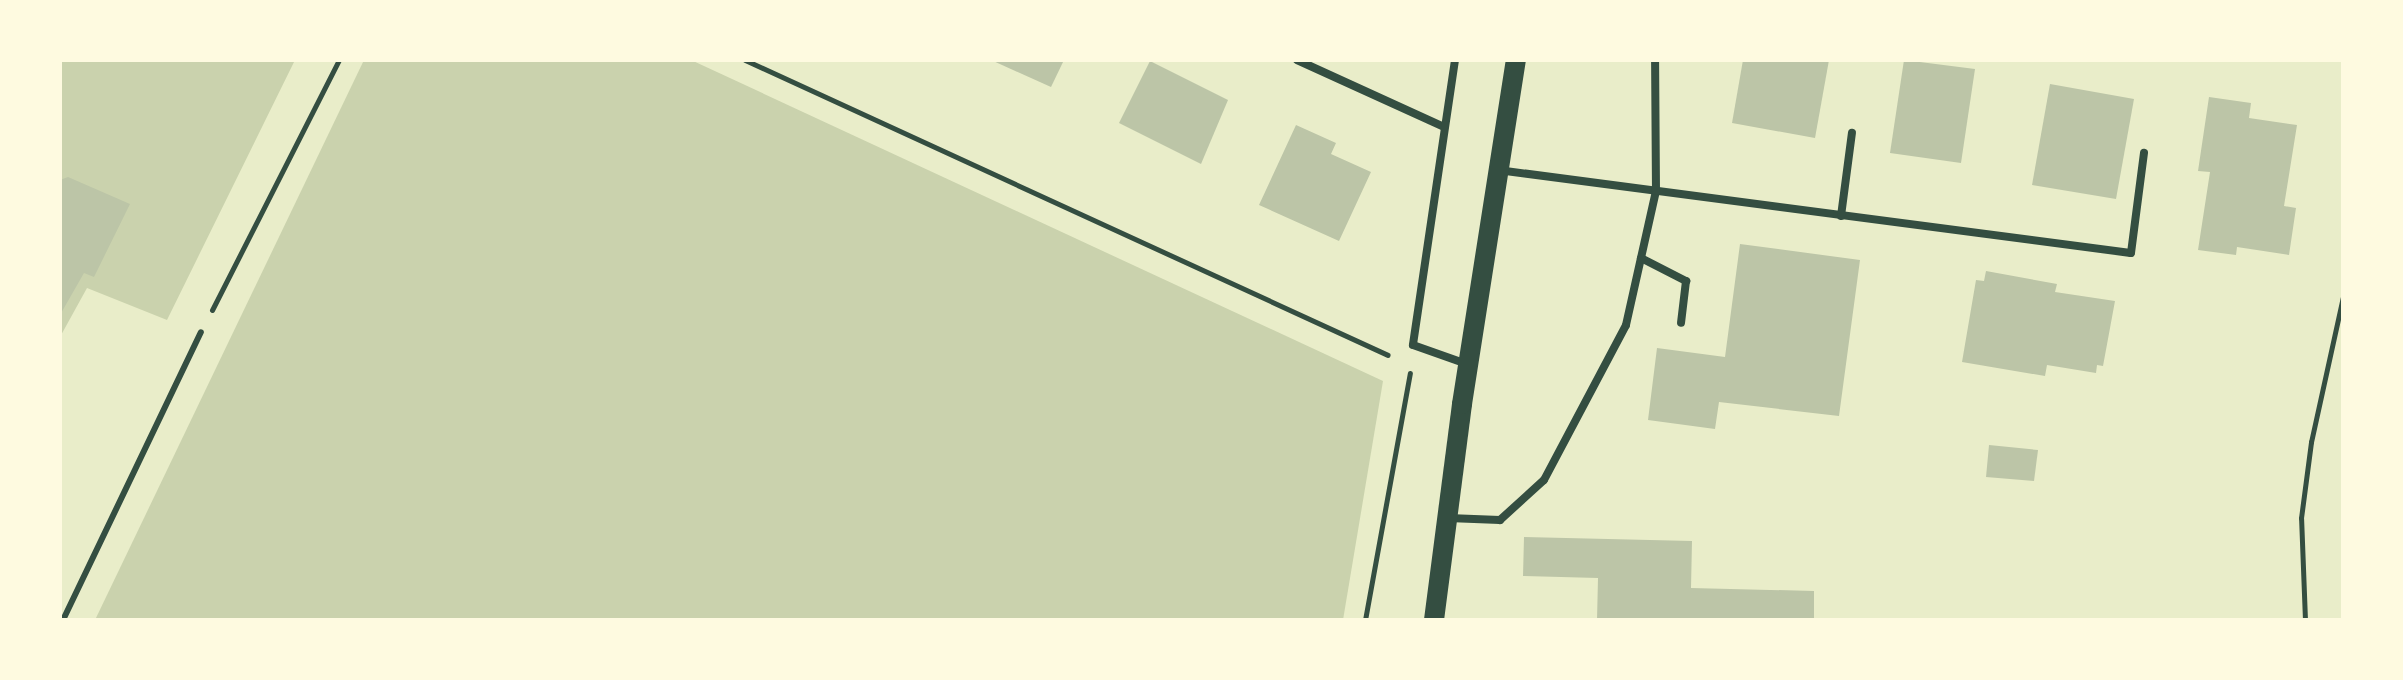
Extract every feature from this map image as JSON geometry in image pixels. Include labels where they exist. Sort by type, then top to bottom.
[{"type":"main road","points":[[1434,620],[1463,394],[1516,60]]},
{"type":"street","points":[[1297,60],[1444,127]]},
{"type":"street","points":[[1455,60],[1413,345],[1468,365]]},
{"type":"street","points":[[1447,518],[1500,520],[1544,480],[1626,325],[1656,191],[1655,60]]},
{"type":"street","points":[[1841,216],[1852,133]]},
{"type":"street","points":[[1497,170],[2131,253],[2144,153]]},
{"type":"street","points":[[1641,258],[1686,281],[1681,323]]},
{"type":"lane","points":[[63,620],[201,332]]},
{"type":"path","points":[[201,332],[339,60]]},
{"type":"path","points":[[745,60],[1397,359]]},
{"type":"path","points":[[2305,620],[2302,506],[2324,374],[2343,297]]},
{"type":"path","points":[[1365,620],[1412,366],[1463,394]]},
{"type":"green space","points":[[60,60],[295,60],[167,320],[87,288],[60,337]]},
{"type":"green space","points":[[364,60],[691,60],[1383,381],[1343,620],[95,620]]},
{"type":"building","points":[[991,60],[1064,60],[1051,87]]},
{"type":"building","points":[[1743,60],[1829,60],[1815,138],[1732,123]]},
{"type":"building","points":[[1904,60],[1975,69],[1961,163],[1890,153]]},
{"type":"building","points":[[1150,61],[1228,100],[1201,164],[1119,123]]},
{"type":"building","points":[[2050,84],[2134,99],[2116,199],[2032,185]]},
{"type":"building","points":[[2209,97],[2251,103],[2249,118],[2297,125],[2284,206],[2296,208],[2289,255],[2237,247],[2236,255],[2198,250],[2210,172],[2198,171]]},
{"type":"building","points":[[1296,125],[1336,143],[1331,154],[1371,172],[1339,241],[1259,205]]},
{"type":"building","points":[[68,177],[130,204],[94,277],[84,273],[60,315],[60,180]]},
{"type":"building","points":[[1740,244],[1860,260],[1839,416],[1719,402],[1715,429],[1648,420],[1657,348],[1725,357]]},
{"type":"building","points":[[1986,271],[2057,284],[2055,292],[2115,301],[2103,366],[2097,365],[2096,373],[2047,365],[2045,376],[1962,362],[1976,280],[1984,281]]},
{"type":"building","points":[[1989,445],[2038,450],[2034,481],[1986,477]]},
{"type":"building","points":[[1524,537],[1692,541],[1691,588],[1814,591],[1814,620],[1597,620],[1598,578],[1523,576]]}]
